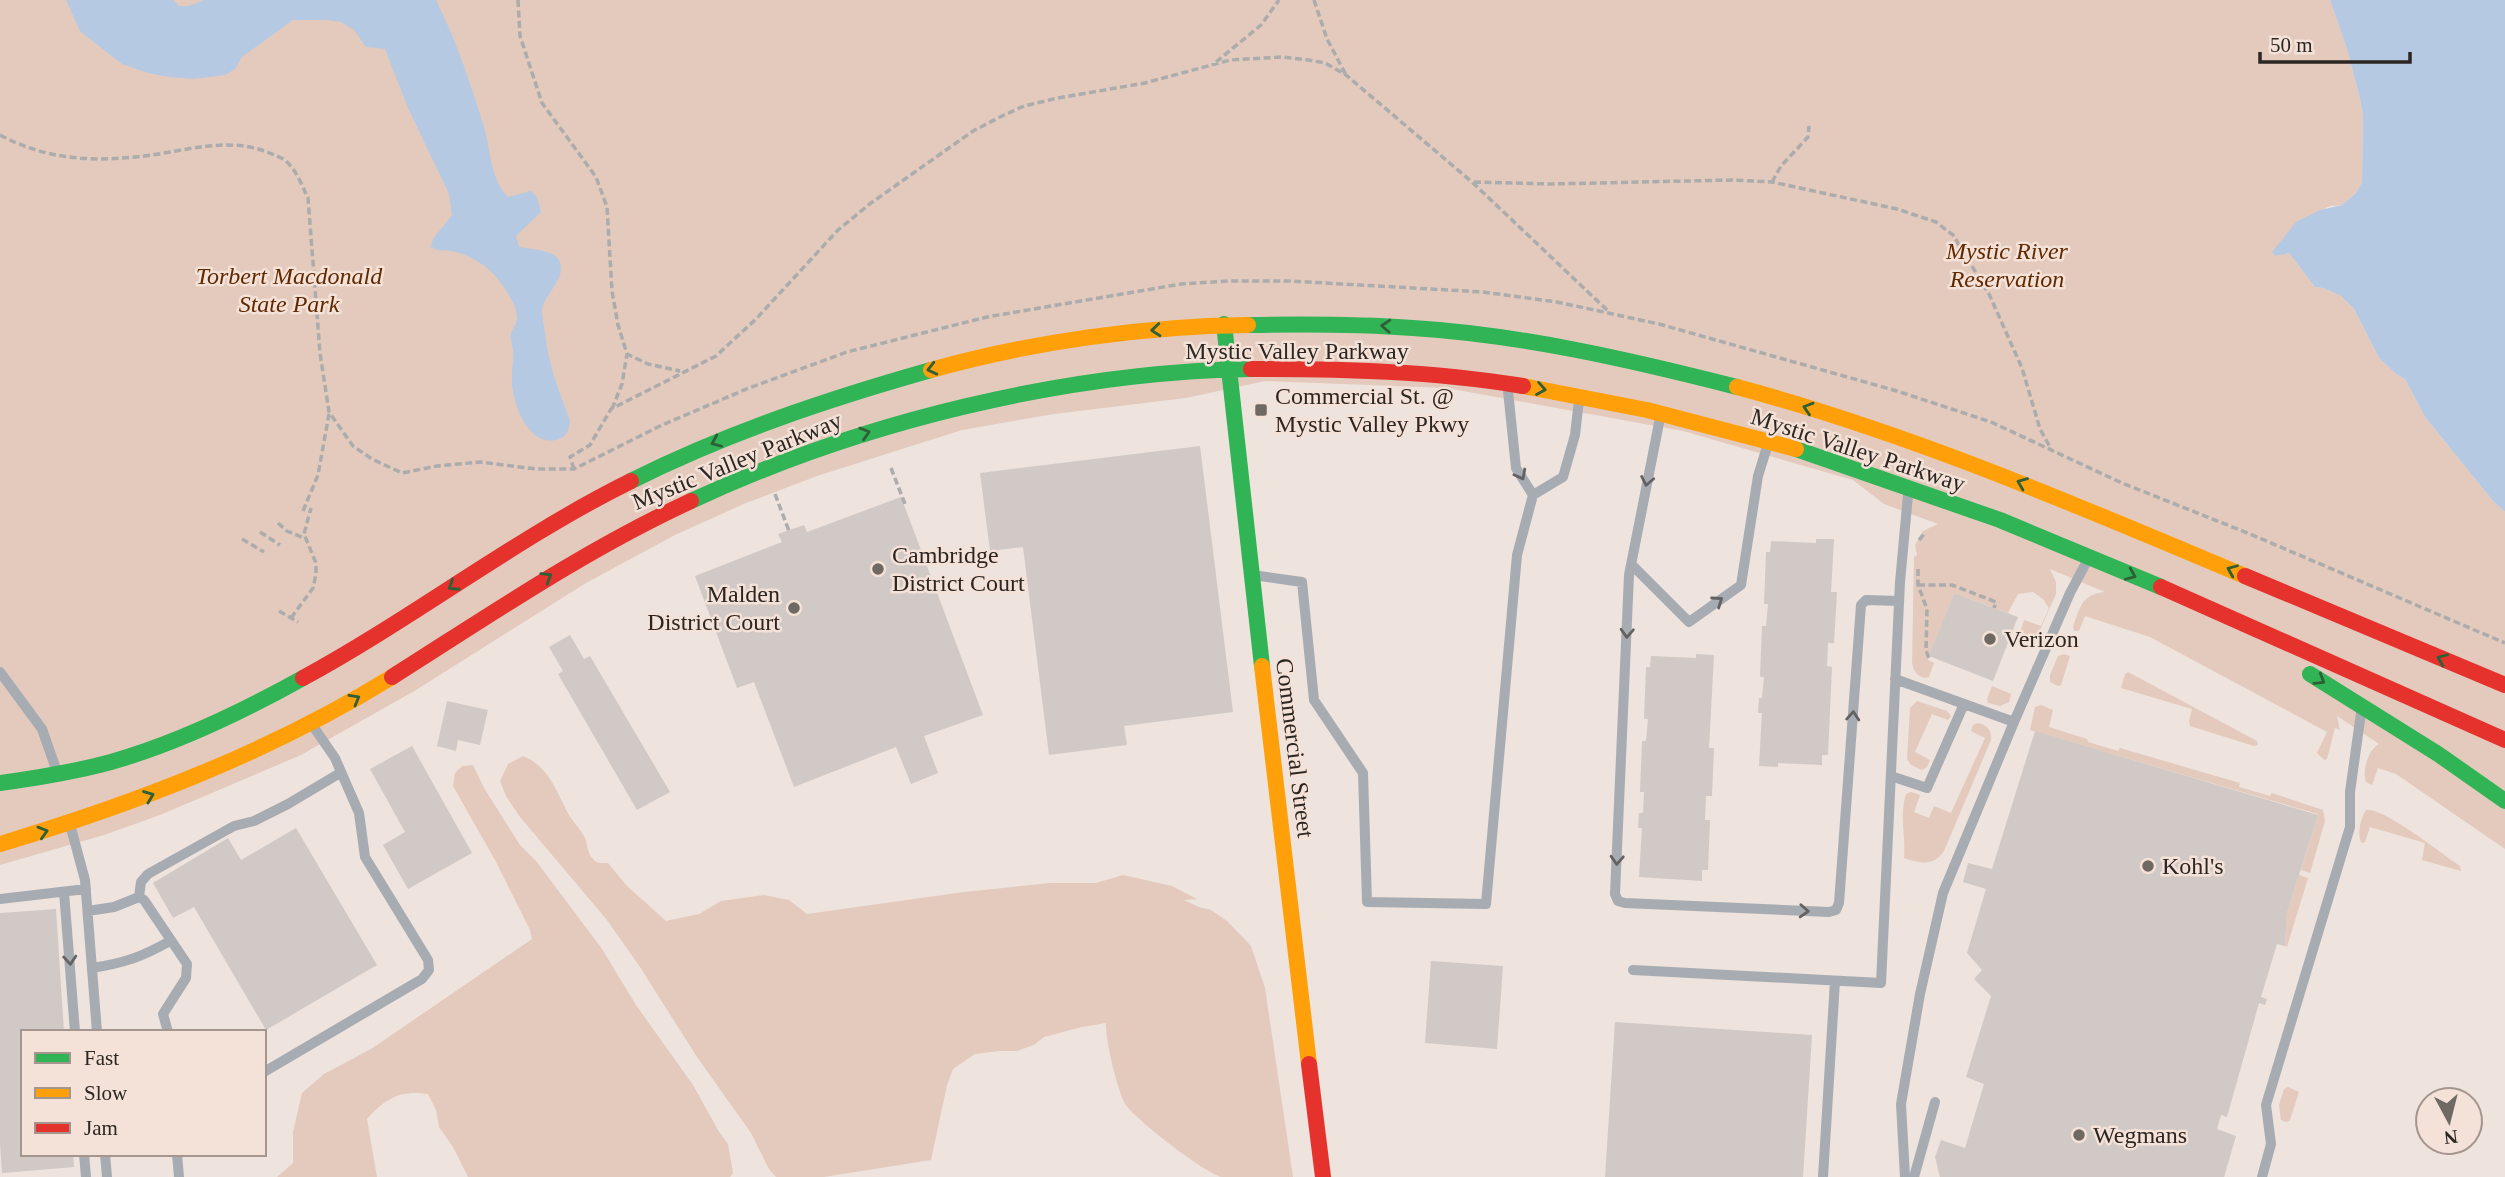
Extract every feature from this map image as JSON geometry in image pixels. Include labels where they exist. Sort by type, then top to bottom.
[{"type":"main road","name":"Commercial Street","points":[[1224,324],[1251,575],[1323,1177]]},
{"type":"main road","name":"Mystic Valley Parkway","points":[[0,783],[58,776],[132,756],[191,733],[258,702],[357,647],[564,516],[673,460],[763,423],[879,384],[987,356],[1096,337],[1224,324],[1347,324],[1421,328],[1488,336],[1633,363],[1776,398],[1986,468],[2505,685]]},
{"type":"main road","name":"Mystic Valley Parkway","points":[[0,844],[69,824],[189,781],[310,723],[384,682],[594,550],[688,502],[789,459],[884,428],[968,405],[1119,379],[1229,369],[1398,372],[1507,384],[1661,414],[1768,442],[1909,487],[2000,521],[2200,605],[2505,740]]},
{"type":"main road","points":[[2200,605],[2438,754],[2505,801]]},
{"type":"lane","points":[[1507,384],[1516,468],[1533,495]]},
{"type":"lane","points":[[1251,575],[1302,582],[1314,700],[1363,773],[1367,902],[1486,904],[1517,555],[1533,495],[1563,477],[1580,397]]},
{"type":"lane","points":[[1661,414],[1632,565],[1615,894],[1618,901],[1829,912],[1836,910],[1839,903],[1861,605],[1866,600],[1899,601]]},
{"type":"lane","points":[[1632,565],[1689,622],[1741,585],[1758,476],[1768,442]]},
{"type":"lane","points":[[1633,970],[1881,983],[1899,601],[1909,487]]},
{"type":"lane","points":[[1905,1177],[1901,1104],[1920,994],[1943,893],[2070,593],[2089,557]]},
{"type":"lane","points":[[0,672],[42,729],[51,748],[58,776]]},
{"type":"lane","points":[[1895,679],[2014,722]]},
{"type":"lane","points":[[2262,1177],[2271,1144],[2266,1105],[2350,827],[2350,792],[2366,679]]},
{"type":"lane","points":[[1891,776],[1927,788],[1964,704]]},
{"type":"lane","points":[[266,1071],[422,979],[429,970],[428,960],[365,857],[359,813],[335,758],[310,723]]},
{"type":"lane","points":[[139,897],[141,881],[148,874],[234,827],[254,821],[288,804],[340,773]]},
{"type":"lane","points":[[69,824],[86,889],[97,1030]]},
{"type":"lane","points":[[0,899],[86,889]]},
{"type":"lane","points":[[64,892],[75,1030]]},
{"type":"lane","points":[[88,911],[114,907],[139,897]]},
{"type":"lane","points":[[139,897],[144,900],[187,964],[186,978],[163,1014],[167,1030]]},
{"type":"lane","points":[[92,968],[142,957],[170,942]]},
{"type":"lane","points":[[1823,1177],[1835,981]]},
{"type":"lane","points":[[1914,1177],[1936,1102]]},
{"type":"lane","points":[[85,1156],[86,1177]]},
{"type":"lane","points":[[105,1156],[107,1177]]},
{"type":"lane","points":[[177,1156],[179,1177]]},
{"type":"path","points":[[330,412],[353,446],[372,459],[402,472],[480,462],[536,469],[574,469],[569,457],[590,445],[611,409],[622,384],[627,354],[612,291],[607,207],[596,177],[542,103],[520,36],[518,0]]},
{"type":"path","points":[[1213,64],[1261,25],[1279,0]]},
{"type":"path","points":[[1314,0],[1327,39],[1346,75]]},
{"type":"path","points":[[611,409],[716,356],[756,318],[838,230],[904,178],[974,131],[1024,106],[1145,83],[1230,60],[1282,58],[1325,63],[1346,75],[1472,182],[1610,313]]},
{"type":"path","points":[[1772,182],[1782,166],[1808,137],[1809,126]]},
{"type":"path","points":[[0,135],[23,147],[74,158],[136,157],[227,144],[254,146],[285,160],[308,198],[320,353],[330,412],[322,458],[303,511]]},
{"type":"path","points":[[1472,182],[1772,182],[1897,209],[1936,222],[1953,235],[1989,294],[2022,368],[2040,429],[2051,450]]},
{"type":"path","points":[[627,354],[648,364],[682,372]]},
{"type":"path","points":[[891,468],[905,504]]},
{"type":"path","points":[[774,492],[789,531]]},
{"type":"path","points":[[291,618],[313,588],[316,574],[316,563],[304,534],[312,508]]},
{"type":"path","points":[[278,523],[287,531],[306,539]]},
{"type":"path","points":[[260,532],[280,545]]},
{"type":"path","points":[[242,540],[264,552]]},
{"type":"path","points":[[1929,659],[1926,654],[1927,608],[1918,585],[1952,585],[1996,602],[1994,608]]},
{"type":"path","points":[[279,611],[298,622]]},
{"type":"green space","name":"Mystic River Reservation","points":[[0,0],[2330,0],[2347,49],[2363,115],[2362,182],[2356,193],[2342,205],[2330,206],[2297,222],[2286,254],[2289,253],[2315,287],[2341,296],[2354,309],[2379,358],[2405,379],[2425,417],[2505,512],[2505,849],[2396,774],[2378,768],[2372,785],[2366,782],[2367,761],[2379,744],[2337,716],[2340,730],[2335,728],[2327,759],[2324,760],[2317,753],[2327,732],[2150,637],[2085,616],[2079,631],[2074,631],[2073,627],[2083,603],[2097,593],[2105,592],[2050,569],[2056,582],[2056,594],[2036,639],[2028,642],[2018,638],[2024,620],[2041,626],[2049,608],[2043,599],[2033,592],[2018,594],[2008,613],[1954,593],[1928,660],[1934,663],[1929,677],[1920,676],[1915,672],[1912,663],[1914,557],[1917,555],[1915,545],[1923,531],[1938,524],[1884,504],[1853,480],[1683,431],[1447,388],[1265,381],[1186,398],[1054,414],[962,430],[817,476],[746,503],[675,535],[586,583],[416,690],[301,755],[160,815],[104,835],[0,865]]},
{"type":"green space","points":[[2058,656],[2070,656],[2061,685],[2058,686],[2050,682],[2050,675]]},
{"type":"green space","points":[[2128,672],[2257,741],[2258,745],[2190,726],[2192,709],[2121,688]]},
{"type":"green space","points":[[1992,686],[2011,694],[2009,702],[2000,706],[1988,703]]},
{"type":"green space","points":[[1917,701],[1947,711],[1951,716],[1948,720],[1932,714],[1915,752],[1930,760],[1922,770],[1911,765],[1907,759],[1910,708]]},
{"type":"green space","points":[[2041,705],[2053,710],[2049,727],[2087,739],[2088,742],[2118,751],[2120,748],[2240,783],[2239,787],[2270,796],[2272,793],[2323,810],[2325,821],[2310,873],[2301,870],[2318,814],[2030,730],[2035,707]]},
{"type":"green space","points":[[1978,723],[1988,728],[1991,740],[1944,851],[1931,862],[1904,858],[1903,810],[1906,794],[1911,792],[1920,795],[1914,812],[1929,818],[1934,806],[1951,813],[1985,738],[1971,731],[1973,725]]},
{"type":"green space","points":[[523,756],[546,773],[585,838],[593,859],[608,863],[626,885],[666,921],[699,914],[721,901],[764,895],[789,900],[807,914],[964,892],[1051,883],[1096,883],[1123,875],[1172,886],[1197,899],[1184,900],[1211,910],[1227,921],[1251,946],[1265,988],[1293,1177],[1222,1177],[1186,1156],[1154,1131],[1124,1102],[1112,1063],[1106,1023],[1044,1037],[1034,1045],[1017,1051],[975,1054],[953,1069],[931,1160],[824,1177],[776,1177],[769,1169],[751,1133],[697,1057],[607,920],[520,817],[506,796],[500,781],[508,764]]},
{"type":"green space","points":[[473,765],[484,788],[520,845],[536,861],[602,949],[636,1005],[693,1085],[728,1144],[733,1173],[730,1177],[468,1177],[439,1127],[436,1110],[428,1094],[409,1093],[387,1101],[367,1119],[377,1177],[277,1177],[293,1163],[293,1132],[302,1093],[324,1074],[371,1049],[532,939],[495,860],[453,786],[455,773],[462,766]]},
{"type":"green space","points":[[2366,810],[2398,823],[2460,866],[2461,871],[2422,860],[2425,843],[2370,827],[2365,842],[2362,843],[2359,836],[2360,826]]},
{"type":"green space","points":[[2299,875],[2308,878],[2287,947],[2287,913]]},
{"type":"green space","points":[[2288,1087],[2299,1092],[2287,1122],[2281,1120],[2279,1105],[2284,1089]]},
{"type":"water","points":[[66,0],[174,0],[179,6],[189,6],[204,0],[436,0],[468,78],[502,190],[508,197],[531,191],[537,197],[541,212],[516,236],[519,247],[547,252],[559,260],[561,267],[558,280],[544,304],[542,313],[551,366],[570,421],[565,436],[556,440],[537,437],[519,412],[512,383],[511,337],[517,315],[512,300],[500,282],[491,271],[472,258],[431,247],[433,239],[452,215],[449,194],[408,108],[385,49],[366,47],[354,30],[341,22],[293,20],[242,57],[235,69],[225,75],[194,79],[169,77],[122,64],[80,31]]},
{"type":"water","points":[[2330,0],[2505,0],[2505,512],[2425,417],[2405,379],[2379,358],[2354,309],[2341,296],[2315,287],[2289,253],[2275,256],[2272,252],[2296,222],[2320,210],[2342,205],[2356,193],[2362,182],[2363,115],[2347,49]]},
{"type":"building","points":[[1200,446],[1233,712],[1124,726],[1127,745],[1049,755],[1023,547],[990,551],[980,473]]},
{"type":"building","points":[[901,497],[983,715],[924,736],[938,773],[911,784],[896,747],[794,787],[754,682],[737,688],[695,576],[782,542],[778,534],[804,525],[807,532]]},
{"type":"building","points":[[1816,539],[1834,539],[1831,592],[1837,592],[1834,643],[1828,643],[1827,666],[1832,667],[1828,755],[1822,755],[1822,765],[1778,763],[1778,767],[1759,766],[1762,713],[1758,713],[1764,677],[1760,677],[1762,626],[1766,626],[1768,604],[1764,604],[1766,552],[1770,552],[1771,541],[1816,543]]},
{"type":"building","points":[[1954,593],[2018,617],[1993,681],[1929,656]]},
{"type":"building","points":[[570,635],[584,659],[590,656],[670,792],[637,810],[558,674],[563,671],[549,647]]},
{"type":"building","points":[[1696,654],[1714,655],[1709,748],[1714,748],[1712,796],[1706,796],[1705,820],[1710,820],[1708,870],[1702,870],[1702,881],[1639,877],[1642,828],[1638,828],[1639,813],[1643,813],[1644,792],[1640,792],[1642,741],[1646,741],[1648,719],[1644,719],[1646,667],[1650,667],[1651,656],[1696,658]]},
{"type":"building","points":[[447,701],[488,710],[480,745],[458,740],[456,751],[437,746]]},
{"type":"building","points":[[2035,731],[2318,815],[2287,913],[2285,946],[2277,944],[2261,997],[2267,999],[2265,1005],[2259,1003],[2227,1117],[2221,1115],[2217,1129],[2236,1136],[2224,1177],[1940,1177],[1935,1157],[1941,1140],[1965,1148],[1984,1084],[1966,1077],[1991,996],[1974,979],[1982,970],[1967,953],[1986,889],[1963,882],[1968,863],[1992,869]]},
{"type":"building","points":[[412,746],[472,853],[408,889],[383,845],[405,832],[370,769]]},
{"type":"building","points":[[296,828],[377,965],[266,1030],[194,907],[173,918],[153,883],[228,838],[241,860]]},
{"type":"building","points":[[56,909],[64,1030],[21,1030],[21,1156],[73,1156],[74,1167],[2,1173],[0,913]]},
{"type":"building","points":[[1431,961],[1503,966],[1497,1049],[1425,1043]]},
{"type":"building","points":[[1615,1022],[1812,1035],[1803,1177],[1605,1177]]},
{"type":"traffic: fast","points":[[1224,324],[1262,666]]},
{"type":"traffic: fast","points":[[1248,325],[1372,326],[1495,336],[1617,358],[1737,387]]},
{"type":"traffic: fast","points":[[691,501],[824,447],[893,425],[965,407],[1037,391],[1109,380],[1180,372],[1251,369]]},
{"type":"traffic: fast","points":[[631,481],[704,447],[778,418],[931,370]]},
{"type":"traffic: fast","points":[[1796,449],[2000,520],[2161,587]]},
{"type":"traffic: fast","points":[[2310,674],[2438,754],[2505,801]]},
{"type":"traffic: fast","points":[[0,783],[83,769],[161,746],[209,726],[303,678]]},
{"type":"traffic: slow","points":[[931,370],[1008,351],[1088,337],[1248,325]]},
{"type":"traffic: slow","points":[[1523,386],[1647,410],[1796,449]]},
{"type":"traffic: slow","points":[[1737,387],[1931,449],[2245,576]]},
{"type":"traffic: slow","points":[[1262,666],[1309,1064]]},
{"type":"traffic: slow","points":[[0,844],[102,811],[202,773],[299,729],[392,677]]},
{"type":"traffic: jam","points":[[1251,369],[1387,372],[1523,386]]},
{"type":"traffic: jam","points":[[303,678],[385,630],[547,527],[631,481]]},
{"type":"traffic: jam","points":[[392,677],[613,540],[691,501]]},
{"type":"traffic: jam","points":[[2245,576],[2505,685]]},
{"type":"traffic: jam","points":[[2161,587],[2505,740]]},
{"type":"traffic: jam","points":[[1309,1064],[1323,1177]]},
{"type":"place","name":"Commercial St. @ Mystic Valley Pkwy","points":[[1261,410]]},
{"type":"place","name":"Cambridge District Court","points":[[878,569]]},
{"type":"place","name":"Malden District Court","points":[[794,608]]},
{"type":"place","name":"Verizon","points":[[1990,639]]},
{"type":"place","name":"Kohl's","points":[[2148,866]]},
{"type":"place","name":"Wegmans","points":[[2079,1135]]},
{"type":"park label","name":"Torbert Macdonald State Park","points":[[289,290]]}]
